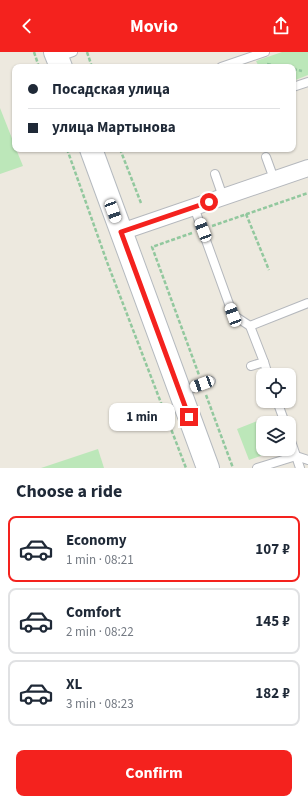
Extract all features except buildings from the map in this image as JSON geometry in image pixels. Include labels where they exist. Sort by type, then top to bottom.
[{"type":"main road","points":[[94,152],[121,232],[208,468]]},
{"type":"street","points":[[121,232],[308,168]]},
{"type":"lane","points":[[244,63],[265,52]]},
{"type":"lane","points":[[296,86],[308,82]]},
{"type":"lane","points":[[266,157],[274,179]]},
{"type":"lane","points":[[215,174],[223,197]]},
{"type":"lane","points":[[194,207],[233,315],[250,326],[266,368]]},
{"type":"lane","points":[[250,326],[308,303]]},
{"type":"lane","points":[[251,366],[264,362]]},
{"type":"lane","points":[[180,392],[211,381]]},
{"type":"lane","points":[[296,456],[300,468]]},
{"type":"lane","points":[[257,468],[296,456],[308,460]]},
{"type":"path","points":[[87,52],[91,64]]},
{"type":"path","points":[[68,152],[107,262],[186,468]]},
{"type":"path","points":[[121,152],[141,203]]},
{"type":"path","points":[[233,468],[152,247],[308,193]]},
{"type":"path","points":[[246,214],[269,270]]},
{"type":"green space","points":[[282,52],[308,52],[308,75],[296,80],[296,64],[258,64],[256,61]]},
{"type":"green space","points":[[0,108],[12,138],[12,152],[17,152],[23,166],[0,174]]},
{"type":"green space","points":[[256,422],[256,456],[260,456],[249,460],[237,429]]},
{"type":"green space","points":[[98,449],[104,468],[41,468]]},
{"type":"route","points":[[189,417],[121,232],[209,202]]}]
